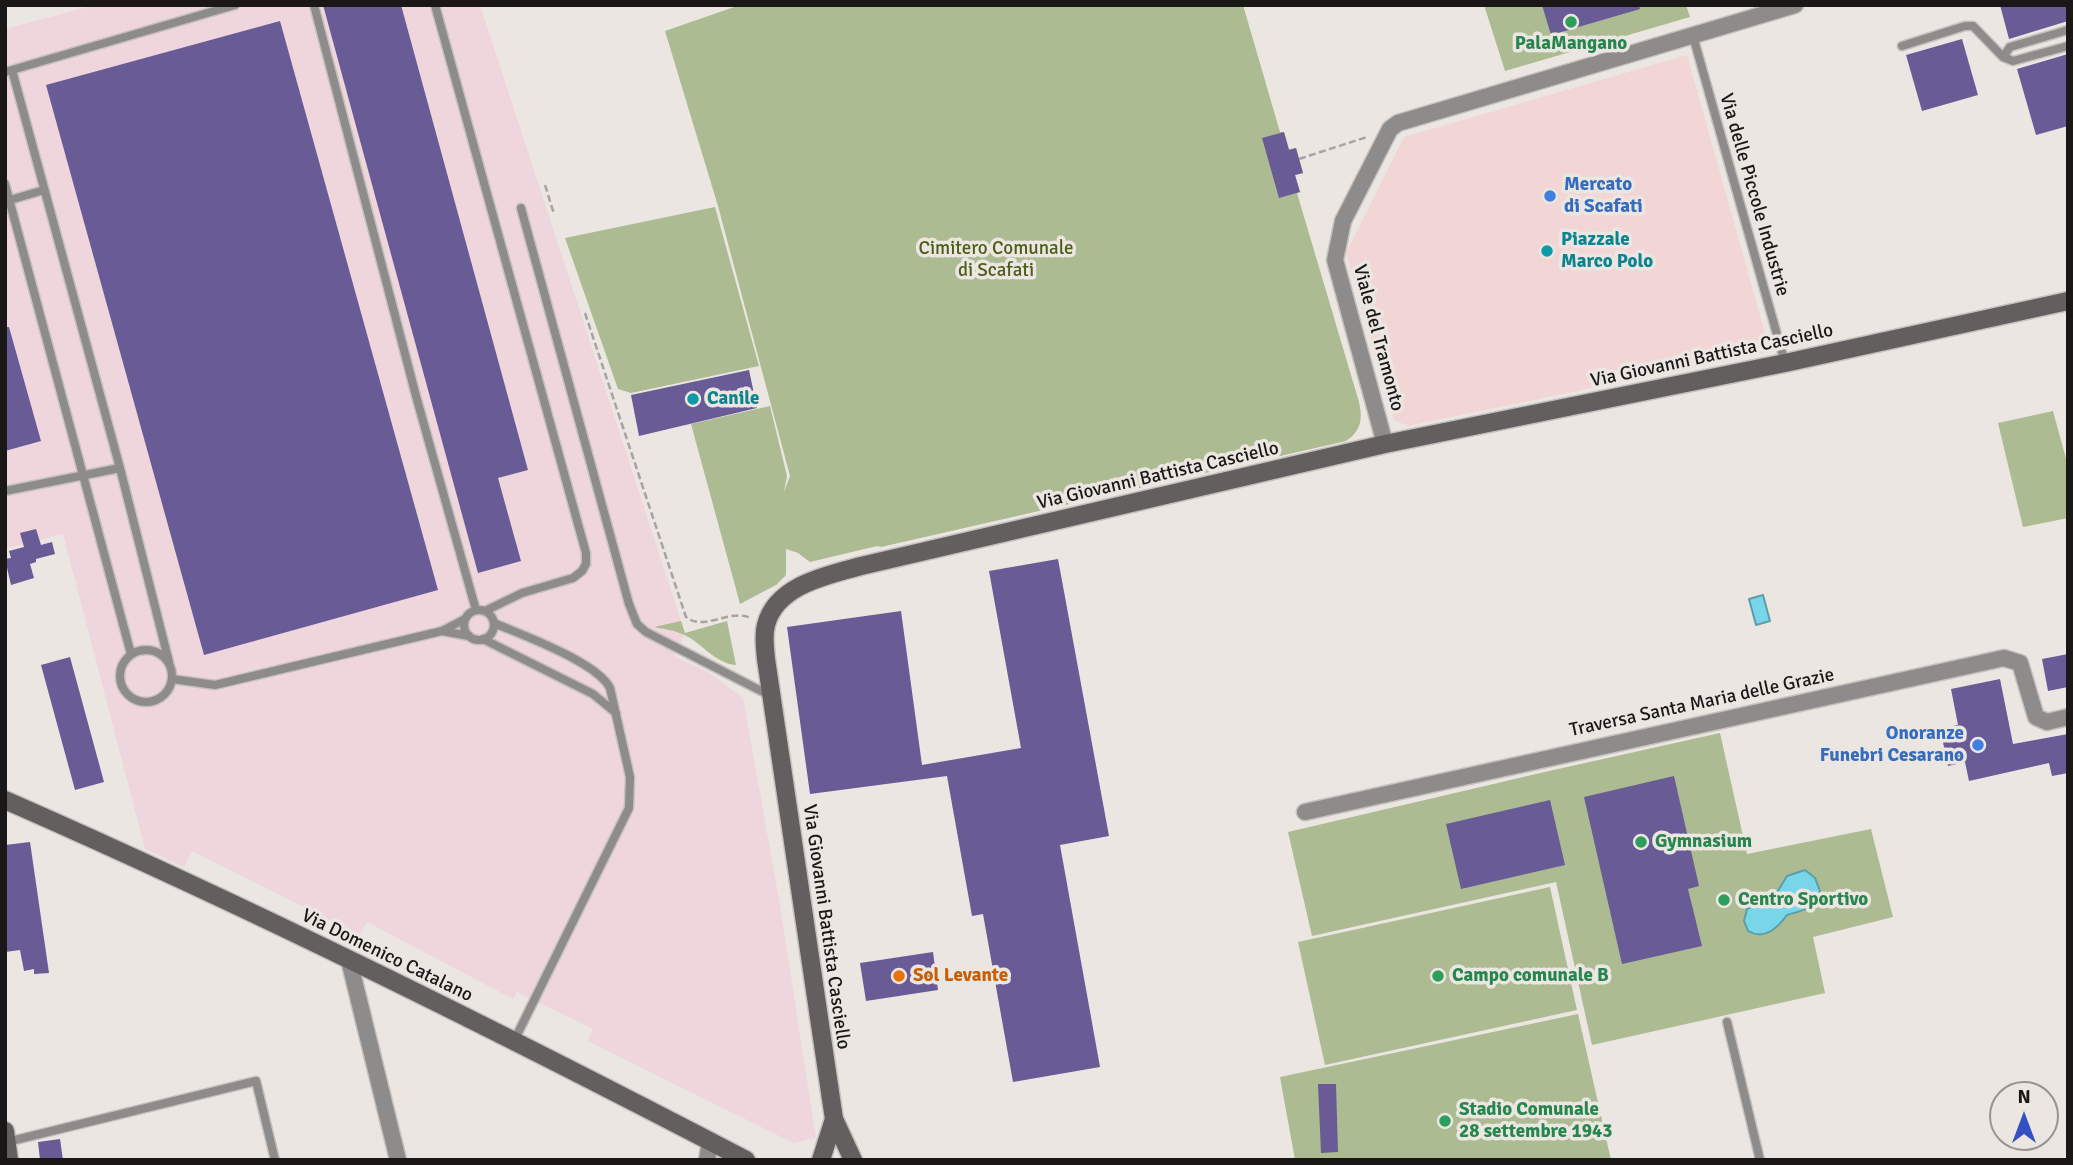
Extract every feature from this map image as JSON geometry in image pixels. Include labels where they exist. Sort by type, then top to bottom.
[{"type":"street","points":[[1390,130],[1398,123],[1795,5]]},
{"type":"street","name":"Viale del Tramonto","points":[[1385,444],[1335,260],[1343,221],[1390,130]]},
{"type":"street","name":"Via Giovanni Battista Casciello","points":[[853,1160],[834,1119],[765,639],[766,624],[773,610],[802,585],[839,572],[1385,444],[1785,363],[2068,301]]},
{"type":"street","name":"Traversa Santa Maria delle Grazie","points":[[1305,812],[2004,658],[2020,663],[2036,717],[2047,722],[2068,718]]},
{"type":"street","name":"Via Domenico Catalano","points":[[5,800],[349,960],[746,1160]]},
{"type":"street","points":[[349,960],[398,1160]]},
{"type":"street","name":"Via Giovanni Battista Casciello","points":[[821,1160],[834,1119]]},
{"type":"street","points":[[707,1160],[710,1141]]},
{"type":"street","points":[[828,1160],[844,1160]]},
{"type":"lane","points":[[169,662],[155,651],[138,650],[125,660],[120,676],[121,684],[131,697],[148,702],[164,695],[172,679],[169,662],[120,468],[9,71],[235,5]]},
{"type":"lane","points":[[314,5],[416,396],[480,611],[492,618],[494,623],[598,671],[606,679],[630,778],[629,808],[514,1041]]},
{"type":"lane","points":[[172,679],[215,685],[442,631],[522,593],[573,578],[586,564],[586,553],[435,5]]},
{"type":"lane","points":[[1902,46],[1965,26],[1973,26],[2003,57],[2012,61],[2068,46]]},
{"type":"lane","points":[[2003,57],[2010,47],[2068,30]]},
{"type":"lane","name":"Via delle Piccole Industrie","points":[[1693,36],[1785,363]]},
{"type":"lane","points":[[5,184],[131,654]]},
{"type":"lane","points":[[10,200],[44,190]]},
{"type":"lane","points":[[521,208],[629,604],[637,624],[656,637],[772,697]]},
{"type":"lane","points":[[5,491],[120,468]]},
{"type":"lane","points":[[465,619],[464,628],[469,636]]},
{"type":"lane","points":[[483,639],[491,632],[494,623]]},
{"type":"lane","points":[[442,631],[483,639],[593,694],[616,713]]},
{"type":"lane","points":[[1727,1022],[1760,1160]]},
{"type":"lane","points":[[7,1144],[256,1081],[275,1160]]},
{"type":"path","points":[[1299,159],[1390,130]]},
{"type":"path","points":[[545,185],[554,214]]},
{"type":"path","points":[[585,313],[685,617],[692,622],[704,622],[726,616],[745,615],[766,624]]},
{"type":"shaded area","points":[[95,5],[480,5],[685,633],[674,656],[708,672],[743,698],[780,905],[816,1138],[793,1143],[588,1041],[593,1029],[517,992],[513,999],[367,922],[360,935],[192,851],[184,867],[145,849],[63,534],[5,549],[5,29]]},
{"type":"shaded area","name":"Mercato di Scafati","points":[[1687,55],[1770,351],[1408,426],[1394,420],[1346,253],[1404,137]]},
{"type":"green space","name":"Cimitero Comunale di Scafati","points":[[740,5],[1243,5],[1280,132],[1284,132],[1289,149],[1296,148],[1303,173],[1295,175],[1300,192],[1297,193],[1359,402],[1361,419],[1358,429],[1346,441],[810,562],[798,553],[786,549],[786,575],[776,585],[740,604],[691,424],[770,406],[787,476],[784,492],[790,476],[718,206],[665,31]]},
{"type":"green space","points":[[1484,5],[1686,5],[1690,17],[1505,71]]},
{"type":"green space","points":[[715,207],[759,366],[631,393],[618,389],[565,238]]},
{"type":"green space","points":[[2053,411],[2068,466],[2068,518],[2023,527],[1998,423]]},
{"type":"green space","points":[[681,621],[685,633],[727,621],[736,665],[714,656],[689,637],[654,627]]},
{"type":"green space","name":"Centro Sportivo","points":[[1720,733],[1747,854],[1871,829],[1893,917],[1813,937],[1825,993],[1592,1045],[1556,882],[1312,936],[1288,832]]},
{"type":"green space","name":"Campo comunale B","points":[[1550,887],[1577,1010],[1325,1065],[1298,942]]},
{"type":"green space","name":"Stadio Comunale 28 settembre 1943","points":[[1578,1014],[1611,1160],[1295,1160],[1280,1077]]},
{"type":"water","points":[[1763,595],[1770,621],[1756,625],[1749,599]]},
{"type":"water","points":[[1805,870],[1815,878],[1820,891],[1815,902],[1808,908],[1787,915],[1770,931],[1754,934],[1748,931],[1744,921],[1747,909],[1776,894],[1787,876]]},
{"type":"building","points":[[323,5],[401,5],[528,470],[498,478],[521,561],[478,573]]},
{"type":"building","name":"PalaMangano","points":[[1542,5],[1639,5],[1640,9],[1551,35]]},
{"type":"building","points":[[2000,5],[2068,5],[2068,21],[2009,39]]},
{"type":"building","points":[[280,21],[438,590],[204,655],[46,85]]},
{"type":"building","points":[[1962,39],[1978,95],[1922,111],[1906,55]]},
{"type":"building","points":[[2068,54],[2068,126],[2036,135],[2017,69]]},
{"type":"building","points":[[1284,132],[1289,150],[1296,148],[1303,173],[1295,175],[1300,192],[1279,198],[1262,138]]},
{"type":"building","points":[[5,327],[9,327],[41,441],[5,451]]},
{"type":"building","name":"Canile","points":[[749,370],[757,408],[639,436],[631,395]]},
{"type":"building","points":[[36,529],[41,545],[52,542],[55,554],[36,559],[36,562],[30,564],[34,578],[11,585],[5,559],[11,558],[9,551],[24,547],[20,533]]},
{"type":"building","points":[[1058,559],[1109,836],[1060,845],[1100,1067],[1013,1082],[983,914],[972,916],[947,776],[810,794],[787,627],[901,611],[922,765],[1021,748],[989,571]]},
{"type":"building","points":[[2068,654],[2068,687],[2048,691],[2042,659]]},
{"type":"building","points":[[70,657],[104,782],[75,790],[41,665]]},
{"type":"building","name":"Onoranze Funebri Cesarano","points":[[2000,679],[2013,744],[2068,734],[2068,773],[2052,776],[2049,763],[1969,781],[1965,762],[1948,766],[1940,728],[1958,725],[1951,689]]},
{"type":"building","name":"Gymnasium","points":[[1674,776],[1699,886],[1688,889],[1702,946],[1622,964],[1584,797]]},
{"type":"building","points":[[1550,800],[1565,865],[1461,889],[1446,824]]},
{"type":"building","points":[[30,842],[49,973],[34,974],[34,969],[24,971],[20,950],[5,952],[5,845]]},
{"type":"building","name":"Sol Levante","points":[[933,952],[938,990],[866,1001],[860,963]]},
{"type":"building","points":[[1318,1084],[1336,1084],[1338,1152],[1321,1153]]},
{"type":"building","points":[[60,1139],[63,1160],[40,1160],[38,1142]]},
{"type":"place","name":"PalaMangano","points":[[1571,22]]},
{"type":"place","name":"Mercato di Scafati","points":[[1550,196]]},
{"type":"place","name":"Piazzale Marco Polo","points":[[1547,251]]},
{"type":"place","name":"Canile","points":[[693,399]]},
{"type":"place","name":"Onoranze Funebri Cesarano","points":[[1978,745]]},
{"type":"place","name":"Gymnasium","points":[[1641,842]]},
{"type":"place","name":"Centro Sportivo","points":[[1724,900]]},
{"type":"place","name":"Sol Levante","points":[[899,976]]},
{"type":"place","name":"Campo comunale B","points":[[1438,976]]},
{"type":"place","name":"Stadio Comunale 28 settembre 1943","points":[[1445,1121]]}]
